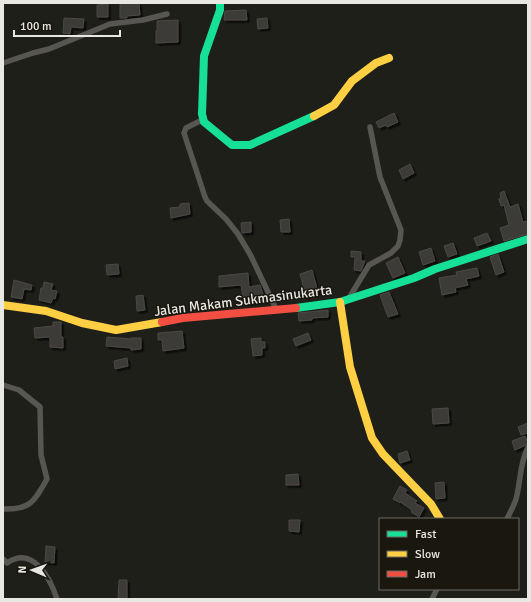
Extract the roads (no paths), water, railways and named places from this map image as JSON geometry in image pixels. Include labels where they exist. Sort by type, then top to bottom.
[{"type":"street","points":[[220,3],[220,10],[204,56],[202,93],[204,119],[209,128],[232,145],[250,145],[324,111],[334,105],[352,81],[376,63],[389,58]]},
{"type":"street","points":[[3,63],[49,49],[110,24],[143,20],[167,14]]},
{"type":"street","points":[[204,119],[186,128],[184,134],[205,197],[238,234],[251,256],[276,309]]},
{"type":"street","points":[[349,298],[369,265],[391,253],[398,246],[401,235],[401,230],[380,177],[370,128]]},
{"type":"street","name":"Jalan Makam Sukmasinukarta","points":[[3,305],[46,311],[82,324],[116,330],[183,318],[306,307],[340,302],[528,239]]},
{"type":"street","points":[[340,302],[350,367],[372,438],[383,454],[431,504],[439,518]]},
{"type":"street","points":[[3,385],[19,390],[40,406],[41,455],[47,480],[38,495],[25,508],[16,510],[3,509]]},
{"type":"street","points":[[507,518],[515,500],[520,470],[524,454],[528,447]]},
{"type":"street","points":[[4,562],[18,557],[28,558],[43,571],[52,584],[57,599]]},
{"type":"street","points":[[432,599],[436,590]]}]
